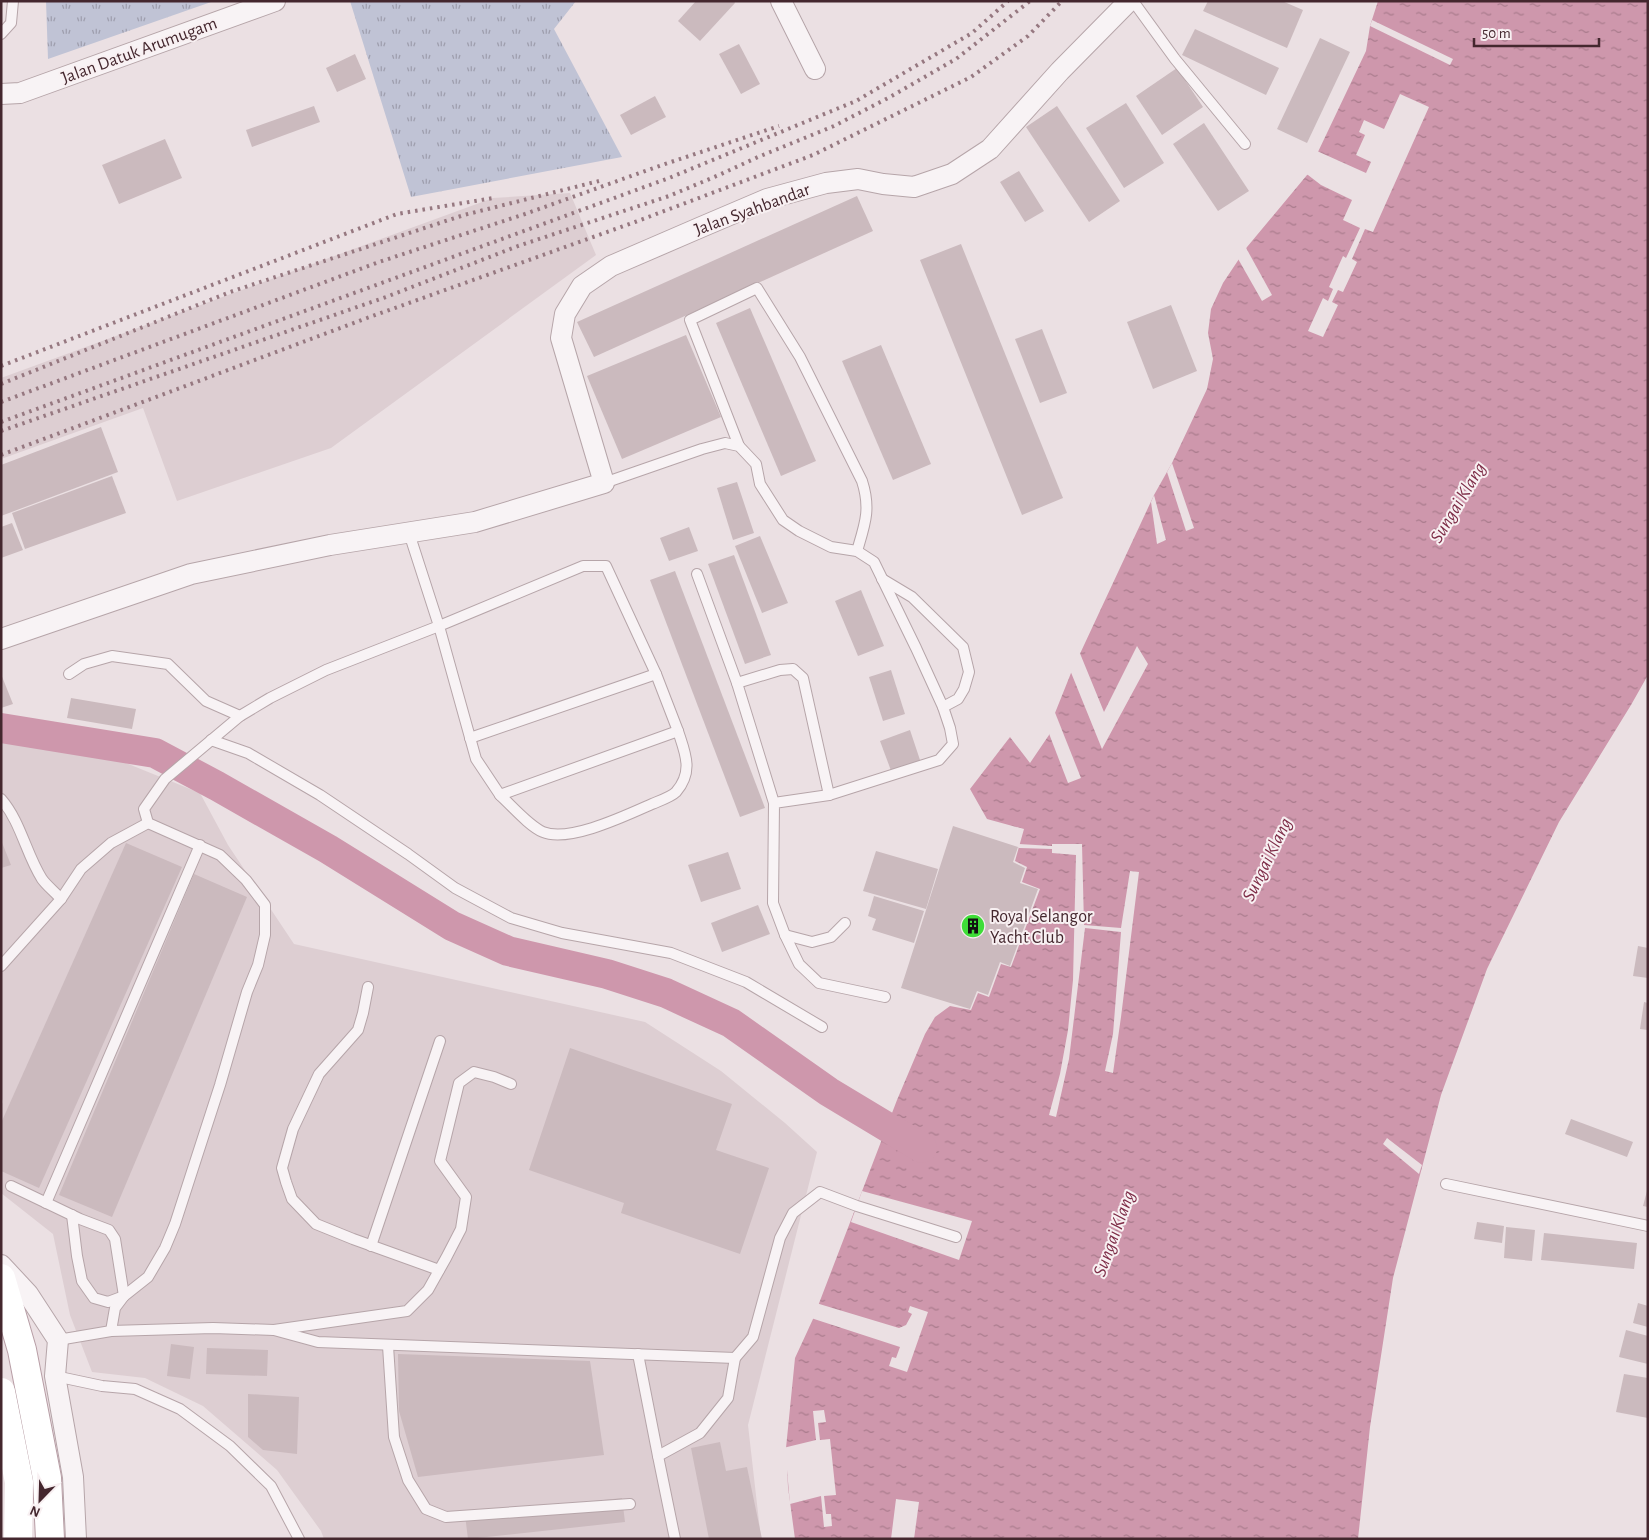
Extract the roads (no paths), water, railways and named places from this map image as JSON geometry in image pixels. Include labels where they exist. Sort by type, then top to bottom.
[{"type":"main road","points":[[1,1278],[22,1350],[47,1478],[50,1539]]},
{"type":"main road","points":[[1,1392],[18,1482],[18,1539]]},
{"type":"street","name":"Jalan Datuk Arumugam","points":[[1,94],[20,93],[275,1]]},
{"type":"street","name":"Jalan Syahbandar","points":[[604,483],[561,338],[565,314],[582,286],[611,266],[767,199],[826,183],[858,179],[914,187],[952,174],[990,148],[1060,71],[1128,1]]},
{"type":"street","points":[[786,3],[815,69]]},
{"type":"street","points":[[1,639],[191,574],[330,545],[475,522],[604,483]]},
{"type":"street","points":[[1,1264],[28,1294],[58,1340],[54,1376],[73,1476],[76,1539]]},
{"type":"lane","points":[[1,34],[11,23],[13,1]]},
{"type":"lane","points":[[1133,1],[1175,59],[1245,144]]},
{"type":"lane","points":[[774,803],[829,795],[939,760],[953,744],[943,707],[874,562],[857,551],[830,547],[799,531],[783,520],[760,484],[756,464],[739,446],[690,320],[757,288],[800,357],[862,481],[868,498],[865,522],[857,551]]},
{"type":"lane","points":[[604,483],[702,449],[725,443],[739,446]]},
{"type":"lane","points":[[148,823],[144,809],[165,779],[240,716],[270,698],[326,670],[440,626],[583,566],[606,566],[656,674],[688,762],[684,777],[675,793],[613,822],[561,836],[544,833],[500,795],[476,759],[440,626],[409,533]]},
{"type":"lane","points":[[697,574],[737,683],[774,803],[774,903],[785,935],[799,964],[818,983],[885,997]]},
{"type":"lane","points":[[881,578],[912,597],[964,647],[969,672],[964,689],[958,699],[943,707]]},
{"type":"lane","points":[[69,674],[84,664],[112,656],[168,664],[206,701],[240,716]]},
{"type":"lane","points":[[737,683],[780,670],[793,669],[803,678],[829,795]]},
{"type":"lane","points":[[470,738],[656,674]]},
{"type":"lane","points":[[500,795],[678,731]]},
{"type":"lane","points":[[211,740],[248,753],[320,795],[455,888],[511,918],[562,933],[671,953],[746,982],[822,1027]]},
{"type":"lane","points":[[1,799],[17,824],[43,880],[61,899]]},
{"type":"lane","points":[[111,1331],[115,1308],[124,1296],[148,1277],[176,1224],[247,992],[258,965],[265,934],[265,905],[246,880],[220,855],[148,823]]},
{"type":"lane","points":[[1,966],[61,899],[81,869],[111,843],[148,823]]},
{"type":"lane","points":[[46,1202],[200,845]]},
{"type":"lane","points":[[785,935],[812,942],[832,937],[845,923]]},
{"type":"lane","points":[[368,987],[358,1030],[319,1074],[293,1129],[282,1168],[292,1199],[316,1224],[439,1270]]},
{"type":"lane","points":[[371,1246],[440,1041]]},
{"type":"lane","points":[[58,1340],[111,1331],[213,1328],[274,1330],[407,1311],[428,1290],[461,1228],[466,1197],[440,1161],[459,1083],[474,1072],[511,1084]]},
{"type":"lane","points":[[1446,1184],[1648,1226]]},
{"type":"lane","points":[[11,1186],[72,1215],[110,1230],[115,1239],[124,1296]]},
{"type":"lane","points":[[658,1456],[700,1433],[728,1398],[735,1358],[752,1336],[784,1229],[793,1212],[820,1192],[858,1206],[956,1236]]},
{"type":"lane","points":[[72,1215],[82,1281],[94,1298],[108,1302],[124,1296]]},
{"type":"lane","points":[[274,1330],[318,1342],[735,1358]]},
{"type":"lane","points":[[388,1346],[394,1437],[408,1480],[426,1509],[446,1517],[630,1504]]},
{"type":"lane","points":[[638,1354],[674,1539]]},
{"type":"lane","points":[[54,1376],[102,1386],[135,1389],[180,1409],[230,1446],[271,1486],[300,1539]]},
{"type":"water","name":"Sungai Klang","points":[[1378,1],[1648,1],[1648,675],[1559,822],[1487,969],[1441,1095],[1393,1278],[1370,1427],[1358,1539],[795,1539],[788,1487],[786,1448],[795,1358],[813,1319],[897,1100],[925,1034],[935,1017],[950,1006],[971,1010],[978,993],[989,997],[1001,964],[1011,967],[1040,889],[1022,882],[1027,867],[1015,861],[1024,829],[987,819],[970,789],[1010,737],[1030,763],[1049,735],[1055,713],[1071,673],[1154,495],[1172,463],[1207,389],[1213,359],[1208,333],[1211,309],[1223,283],[1247,247],[1307,175],[1366,51],[1370,26]]},
{"type":"waterway","points":[[1,728],[155,753],[328,849],[452,926],[508,951],[607,974],[666,993],[731,1023],[829,1092],[922,1148]]},
{"type":"railway","points":[[1,422],[669,178],[856,101],[972,33],[1008,1]]},
{"type":"railway","points":[[1,431],[386,297],[518,246],[669,196],[834,126],[890,97],[956,59],[1030,1]]},
{"type":"railway","points":[[1,455],[367,318],[635,222],[813,155],[971,77],[1028,36],[1062,1]]},
{"type":"railway","points":[[1,402],[379,262],[525,214],[779,126]]},
{"type":"railway","points":[[1,384],[230,292],[464,215],[599,181]]},
{"type":"railway","points":[[1,366],[397,214],[493,198]]},
{"type":"place","name":"Royal Selangor Yacht Club","points":[[973,926]]}]
